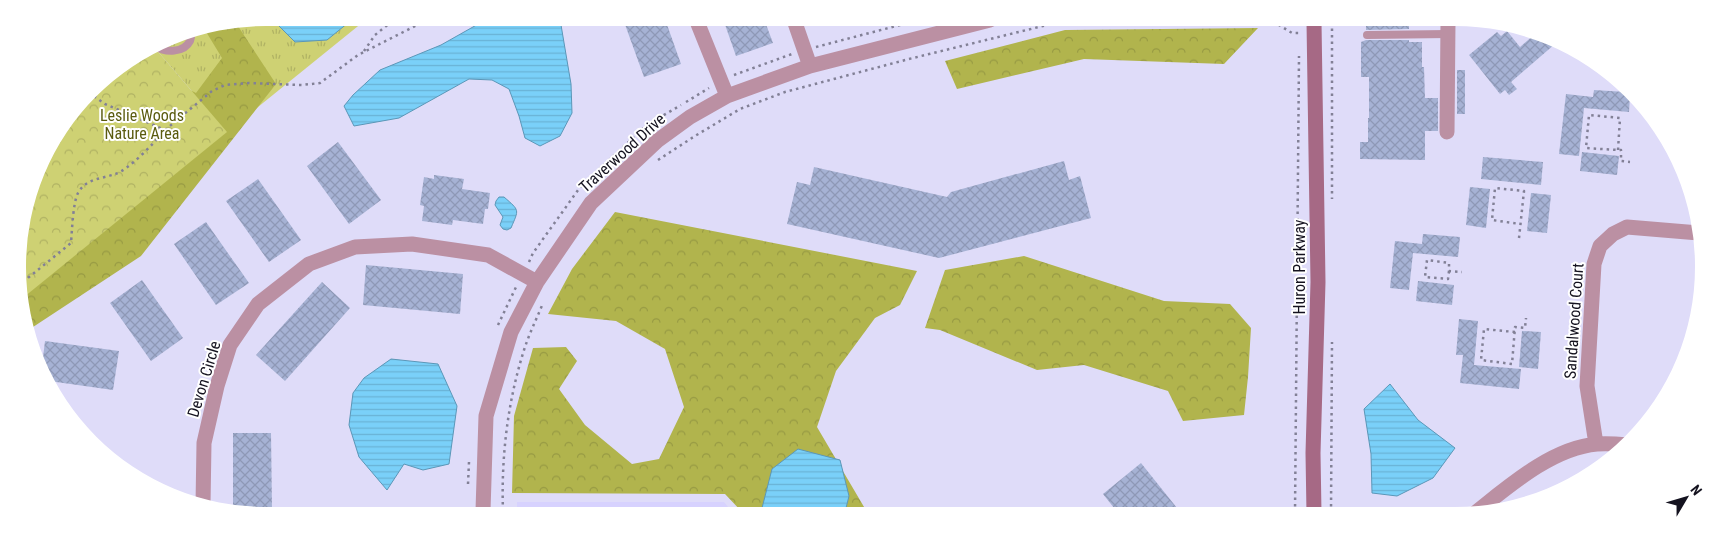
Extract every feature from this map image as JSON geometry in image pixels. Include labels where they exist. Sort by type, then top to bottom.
[{"type":"street","points":[[699,26],[727,96]]},
{"type":"street","points":[[796,26],[810,66]]},
{"type":"street","name":"Traverwood Drive","points":[[483,507],[486,416],[511,332],[537,282],[591,203],[657,141],[690,117],[727,96],[810,66],[966,26]]},
{"type":"street","name":"Huron Parkway","points":[[1314,26],[1318,282],[1313,453],[1314,507]]},
{"type":"street","points":[[1447,132],[1448,28]]},
{"type":"street","name":"Sandalwood Court","points":[[1596,444],[1587,386],[1594,264],[1600,246],[1613,234],[1627,227],[1692,232]]},
{"type":"street","name":"Devon Circle","points":[[203,499],[204,443],[217,386],[230,345],[258,304],[309,264],[355,247],[412,244],[488,255],[537,282]]},
{"type":"street","points":[[1485,505],[1524,473],[1564,453],[1596,444],[1616,444]]},
{"type":"lane","points":[[1366,35],[1448,28]]},
{"type":"lane","points":[[164,49],[170,51],[182,48],[190,39]]},
{"type":"path","points":[[364,52],[376,35],[387,26]]},
{"type":"path","points":[[27,279],[71,243],[77,194],[84,184],[118,174],[149,149],[165,130],[212,91],[225,85],[248,83],[302,85],[320,83],[364,52],[415,26]]},
{"type":"path","points":[[816,47],[896,26]]},
{"type":"path","points":[[658,160],[740,109],[785,92],[1043,26]]},
{"type":"path","points":[[1281,26],[1292,33],[1299,33],[1300,26]]},
{"type":"path","points":[[1296,507],[1299,52]]},
{"type":"path","points":[[729,77],[794,53]]},
{"type":"path","points":[[96,98],[105,104],[165,130]]},
{"type":"path","points":[[1618,150],[1620,118],[1589,115],[1586,148],[1618,150],[1621,150],[1620,161],[1630,162]]},
{"type":"path","points":[[1519,238],[1524,191],[1495,188],[1492,220],[1520,224]]},
{"type":"path","points":[[1427,260],[1449,263],[1449,271],[1448,279],[1425,277],[1427,260]]},
{"type":"path","points":[[1449,271],[1462,272]]},
{"type":"path","points":[[503,507],[509,411],[525,346],[544,300]]},
{"type":"path","points":[[1515,332],[1484,329],[1481,360],[1512,364],[1515,332],[1515,327],[1525,328],[1526,318]]},
{"type":"shaded area","points":[[517,502],[724,502],[728,507],[517,507]]},
{"type":"green space","points":[[358,26],[227,132],[158,52],[204,34],[235,28]]},
{"type":"green space","name":"Leslie Woods Nature Area","points":[[239,28],[276,84],[141,256],[34,327],[28,298],[26,266],[28,235],[34,204],[58,146],[76,120],[108,86],[123,74],[146,68],[196,93],[222,58],[207,33]]},
{"type":"green space","points":[[1258,28],[1224,64],[1084,59],[957,89],[945,61],[1065,30]]},
{"type":"green space","name":"Leslie Woods Nature Area","points":[[158,52],[227,132],[28,294],[26,266],[28,235],[34,204],[51,160],[76,120],[120,76]]},
{"type":"green space","points":[[615,212],[917,271],[900,305],[875,318],[836,371],[817,427],[864,507],[737,507],[725,494],[512,493],[514,416],[533,348],[566,347],[577,361],[559,389],[585,425],[632,464],[659,459],[684,407],[665,349],[616,321],[548,314],[572,269]]},
{"type":"green space","points":[[1024,256],[1164,301],[1230,304],[1251,328],[1244,415],[1183,421],[1168,391],[1084,365],[1037,370],[940,330],[925,328],[945,270]]},
{"type":"water","points":[[279,26],[344,26],[327,40],[295,42]]},
{"type":"water","points":[[475,26],[561,26],[571,84],[572,113],[560,136],[540,146],[525,138],[509,89],[492,80],[469,79],[399,118],[354,126],[344,106],[353,95],[380,70],[441,45]]},
{"type":"water","points":[[499,197],[504,197],[513,205],[517,214],[511,228],[507,230],[503,229],[500,225],[503,217],[495,205]]},
{"type":"water","points":[[391,359],[438,364],[457,406],[449,464],[423,470],[404,464],[387,490],[359,457],[349,425],[353,393],[364,378]]},
{"type":"water","points":[[1390,384],[1418,420],[1455,448],[1433,478],[1397,496],[1372,493],[1371,454],[1364,409]]},
{"type":"water","points":[[798,449],[840,460],[849,496],[846,507],[762,507],[772,469]]},
{"type":"building","points":[[626,26],[667,26],[681,64],[644,77]]},
{"type":"building","points":[[725,26],[767,26],[773,43],[736,56]]},
{"type":"building","points":[[1366,26],[1409,26],[1409,29],[1366,30]]},
{"type":"building","points":[[1497,32],[1501,36],[1508,32],[1520,47],[1530,38],[1551,47],[1511,82],[1517,89],[1509,95],[1505,90],[1500,94],[1469,55]]},
{"type":"building","points":[[1366,40],[1409,40],[1409,42],[1422,42],[1425,98],[1438,98],[1438,131],[1425,131],[1425,160],[1360,159],[1360,142],[1368,142],[1369,77],[1361,77],[1361,42]]},
{"type":"building","points":[[1457,70],[1465,70],[1465,114],[1457,114]]},
{"type":"building","points":[[1594,90],[1619,92],[1630,103],[1629,112],[1584,108],[1579,156],[1559,154],[1566,94],[1593,97]]},
{"type":"building","points":[[338,142],[381,200],[349,224],[307,166]]},
{"type":"building","points":[[1582,152],[1619,156],[1617,175],[1580,171]]},
{"type":"building","points":[[1483,157],[1543,162],[1541,185],[1481,179]]},
{"type":"building","points":[[1064,161],[1069,180],[1080,176],[1091,218],[939,258],[787,224],[797,182],[810,185],[814,167],[947,197],[951,192]]},
{"type":"building","points":[[434,175],[464,179],[462,189],[490,193],[488,209],[485,209],[483,224],[453,220],[452,225],[422,221],[424,206],[420,205],[424,177],[434,179]]},
{"type":"building","points":[[258,179],[301,240],[269,262],[226,201]]},
{"type":"building","points":[[1470,187],[1490,189],[1486,228],[1466,225]]},
{"type":"building","points":[[1531,193],[1551,195],[1547,233],[1527,231]]},
{"type":"building","points":[[206,222],[249,283],[216,305],[174,244]]},
{"type":"building","points":[[1423,234],[1460,237],[1458,257],[1413,253],[1409,290],[1390,288],[1395,241],[1422,244]]},
{"type":"building","points":[[366,265],[463,274],[460,314],[363,305]]},
{"type":"building","points":[[142,280],[183,338],[151,361],[110,303]]},
{"type":"building","points":[[1418,281],[1454,285],[1452,305],[1416,301]]},
{"type":"building","points":[[322,282],[350,308],[285,381],[256,355]]},
{"type":"building","points":[[1459,319],[1478,321],[1474,365],[1521,369],[1519,389],[1460,383],[1463,355],[1456,355]]},
{"type":"building","points":[[1522,331],[1541,332],[1538,369],[1519,367]]},
{"type":"building","points":[[45,341],[119,351],[113,390],[55,382],[43,354]]},
{"type":"building","points":[[233,433],[271,433],[272,507],[233,505]]},
{"type":"building","points":[[1141,463],[1176,507],[1113,507],[1103,494]]}]
